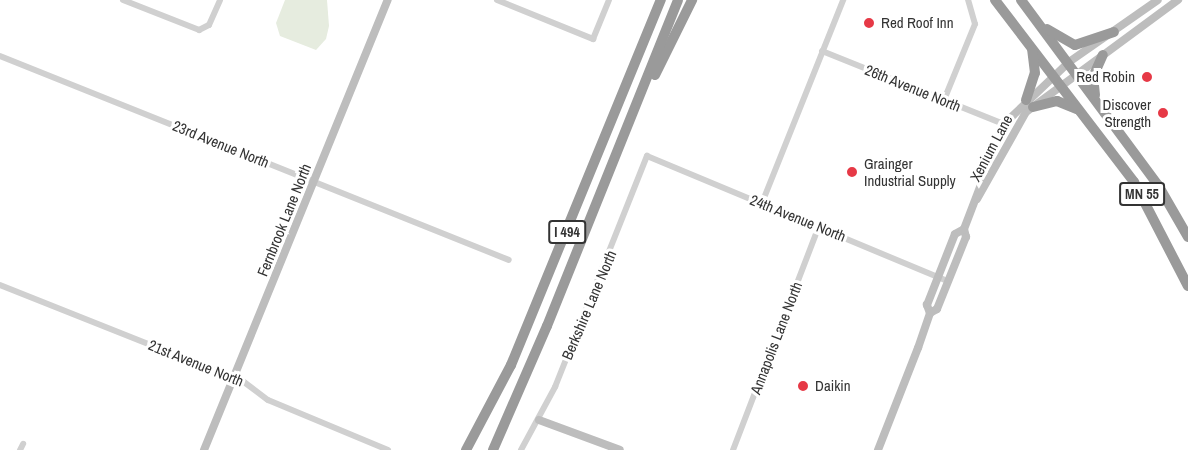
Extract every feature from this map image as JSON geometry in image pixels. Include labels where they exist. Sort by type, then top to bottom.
[{"type":"highway","name":"I 494","points":[[493,450],[630,124],[678,0]]},
{"type":"highway","points":[[630,124],[692,0]]},
{"type":"highway","name":"MN 55","points":[[995,0],[1140,191],[1188,286]]},
{"type":"highway","name":"MN 55","points":[[1021,0],[1158,185],[1188,237]]},
{"type":"highway","name":"I 494","points":[[466,450],[511,365],[660,3]]},
{"type":"highway","points":[[1037,21],[1075,45],[1114,32]]},
{"type":"highway","points":[[1031,47],[1035,73],[1029,103],[1056,101],[1080,111]]},
{"type":"highway","points":[[1097,101],[1093,77],[1102,55]]},
{"type":"main road","name":"Fernbrook Lane North","points":[[204,450],[388,0]]},
{"type":"main road","name":"Xenium Lane","points":[[930,313],[938,309],[966,237],[964,229],[1004,124],[1029,103],[1052,76],[1069,62],[1158,0]]},
{"type":"main road","name":"Xenium Lane","points":[[975,201],[1029,103],[1060,86],[1178,0]]},
{"type":"main road","name":"Xenium Lane","points":[[878,450],[930,313],[927,305],[954,234],[964,229]]},
{"type":"main road","points":[[539,420],[620,450]]},
{"type":"street","points":[[123,0],[142,3],[199,30],[209,26],[220,0]]},
{"type":"street","points":[[497,0],[593,39],[609,0]]},
{"type":"street","points":[[762,203],[843,0]]},
{"type":"street","points":[[944,100],[975,24],[969,1]]},
{"type":"street","name":"26th Avenue North","points":[[822,51],[1004,124]]},
{"type":"street","name":"23rd Avenue North","points":[[0,56],[509,260]]},
{"type":"street","name":"24th Avenue North","points":[[647,156],[948,281]]},
{"type":"street","name":"Berkshire Lane North","points":[[521,450],[539,420],[647,156]]},
{"type":"street","name":"Annapolis Lane North","points":[[733,450],[819,226]]},
{"type":"street","name":"21st Avenue North","points":[[0,285],[234,378],[268,400],[388,450]]},
{"type":"shaded area","points":[[285,0],[327,0],[329,26],[326,39],[316,50],[280,36],[276,23]]},
{"type":"place","name":"Red Roof Inn","points":[[869,23]]},
{"type":"place","name":"Red Robin","points":[[1147,77]]},
{"type":"place","name":"Discover Strength","points":[[1163,113]]},
{"type":"place","name":"Grainger Industrial Supply","points":[[852,172]]},
{"type":"place","name":"Daikin","points":[[803,386]]}]
